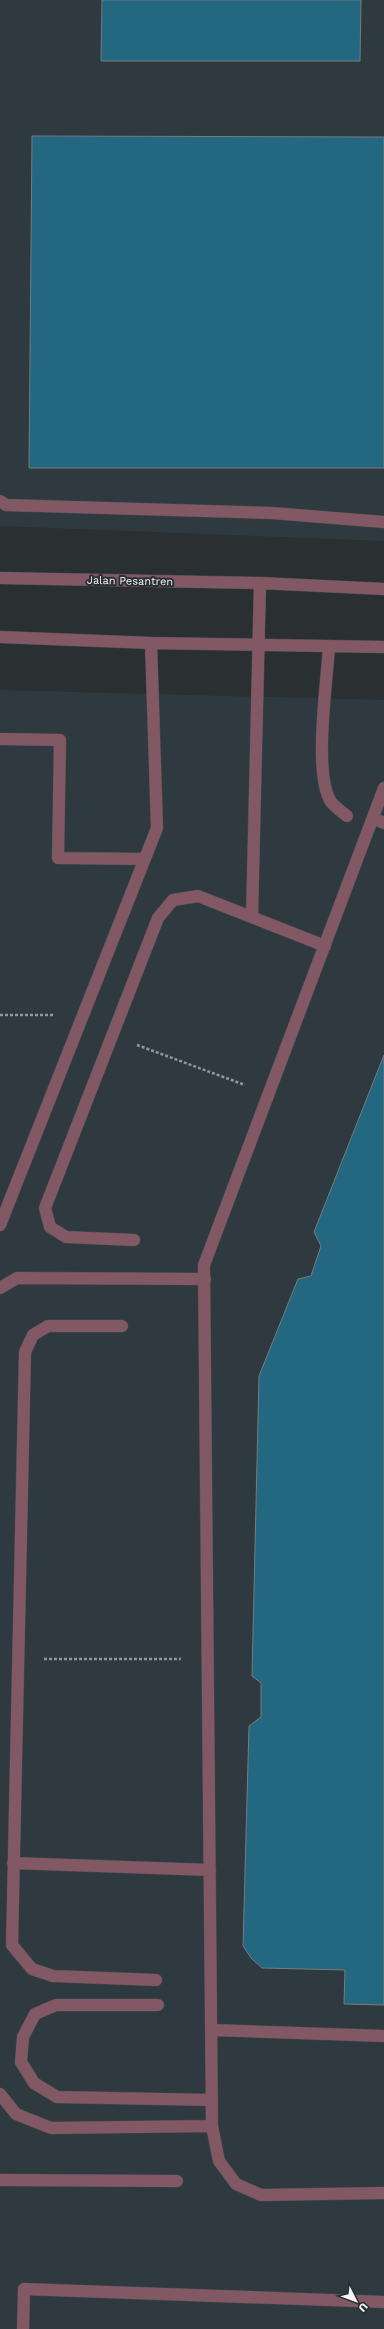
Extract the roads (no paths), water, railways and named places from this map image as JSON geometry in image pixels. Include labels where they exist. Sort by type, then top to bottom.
[{"type":"street","points":[[0,501],[6,506],[272,513],[384,522]]},
{"type":"street","name":"Jalan Pesantren","points":[[0,578],[260,583],[384,589]]},
{"type":"street","points":[[252,917],[260,583]]},
{"type":"street","points":[[0,637],[151,643],[384,647]]},
{"type":"street","points":[[0,1224],[157,828],[151,643]]},
{"type":"street","points":[[329,646],[322,756],[324,784],[331,802],[347,816]]},
{"type":"street","points":[[0,739],[60,740],[58,858],[145,859]]},
{"type":"street","points":[[384,788],[204,1265],[212,2126],[219,2161],[236,2184],[261,2195],[384,2193]]},
{"type":"street","points":[[372,818],[384,823]]},
{"type":"street","points":[[134,1240],[66,1237],[50,1227],[45,1208],[158,918],[173,900],[198,896],[325,946]]},
{"type":"street","points":[[0,1288],[17,1278],[205,1279]]},
{"type":"street","points":[[122,1326],[48,1326],[33,1335],[25,1352],[12,1945],[32,1969],[53,1976],[156,1980]]},
{"type":"street","points":[[14,1862],[210,1870]]},
{"type":"street","points":[[158,2005],[56,2005],[35,2014],[23,2037],[21,2062],[34,2084],[57,2097],[212,2100]]},
{"type":"street","points":[[211,2030],[384,2036]]},
{"type":"street","points":[[0,2094],[16,2114],[51,2128],[212,2126]]},
{"type":"street","points":[[0,2180],[177,2181]]},
{"type":"street","points":[[23,2329],[24,2289],[384,2302]]}]
